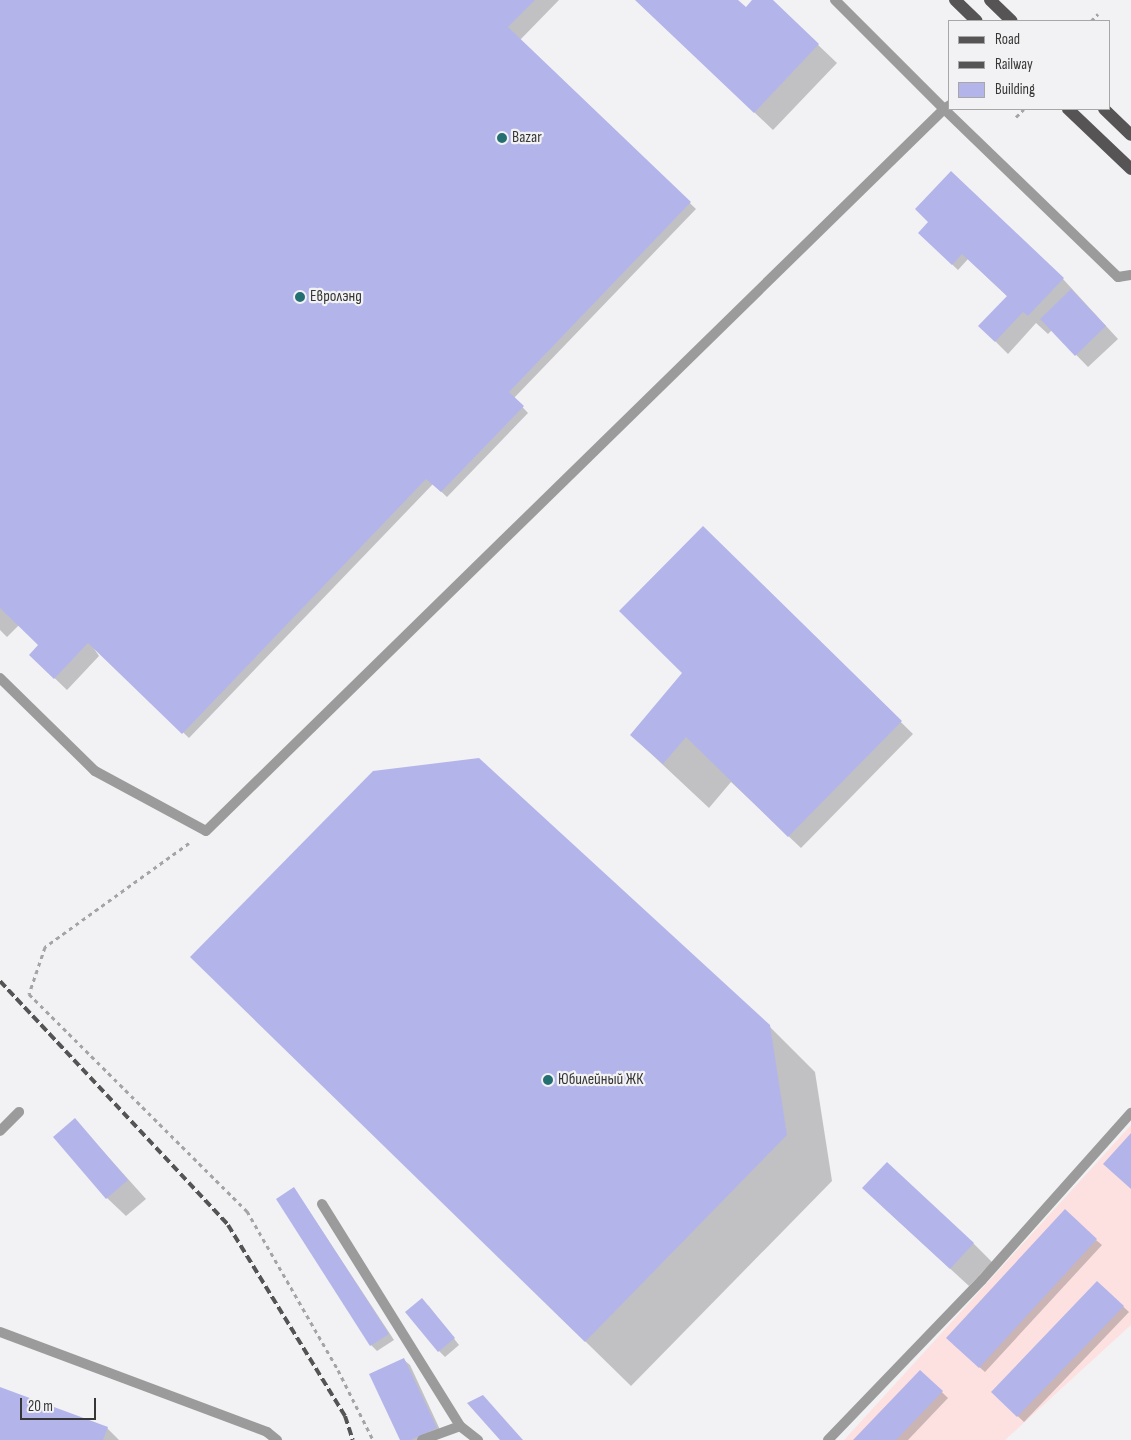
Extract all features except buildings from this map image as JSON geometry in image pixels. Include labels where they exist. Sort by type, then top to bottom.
[{"type":"main road","points":[[955,0],[976,20]]},
{"type":"main road","points":[[990,0],[1011,20]]},
{"type":"main road","points":[[1069,110],[1131,169]]},
{"type":"main road","points":[[1105,110],[1131,135]]},
{"type":"lane","points":[[0,678],[95,771],[206,831],[947,107],[835,0]]},
{"type":"lane","points":[[950,110],[1118,277],[1131,275]]},
{"type":"lane","points":[[0,1132],[19,1112]]},
{"type":"lane","points":[[828,1440],[982,1280],[1131,1113]]},
{"type":"lane","points":[[322,1204],[460,1426],[478,1440]]},
{"type":"lane","points":[[0,1332],[268,1432],[277,1440]]},
{"type":"lane","points":[[422,1440],[460,1426]]},
{"type":"path","points":[[1092,20],[1098,14]]},
{"type":"path","points":[[1016,117],[1023,110]]},
{"type":"path","points":[[206,831],[45,947],[29,994],[103,1072],[247,1212],[338,1370],[373,1440]]},
{"type":"shaded area","points":[[1131,1125],[1131,1325],[1005,1440],[844,1440]]},
{"type":"railway","points":[[0,981],[228,1225],[345,1416],[353,1440]]},
{"type":"place","name":"Bazar","points":[[502,138]]},
{"type":"place","name":"Евролэнд","points":[[300,297]]},
{"type":"place","name":"Юбилейный ЖК","points":[[548,1080]]}]
